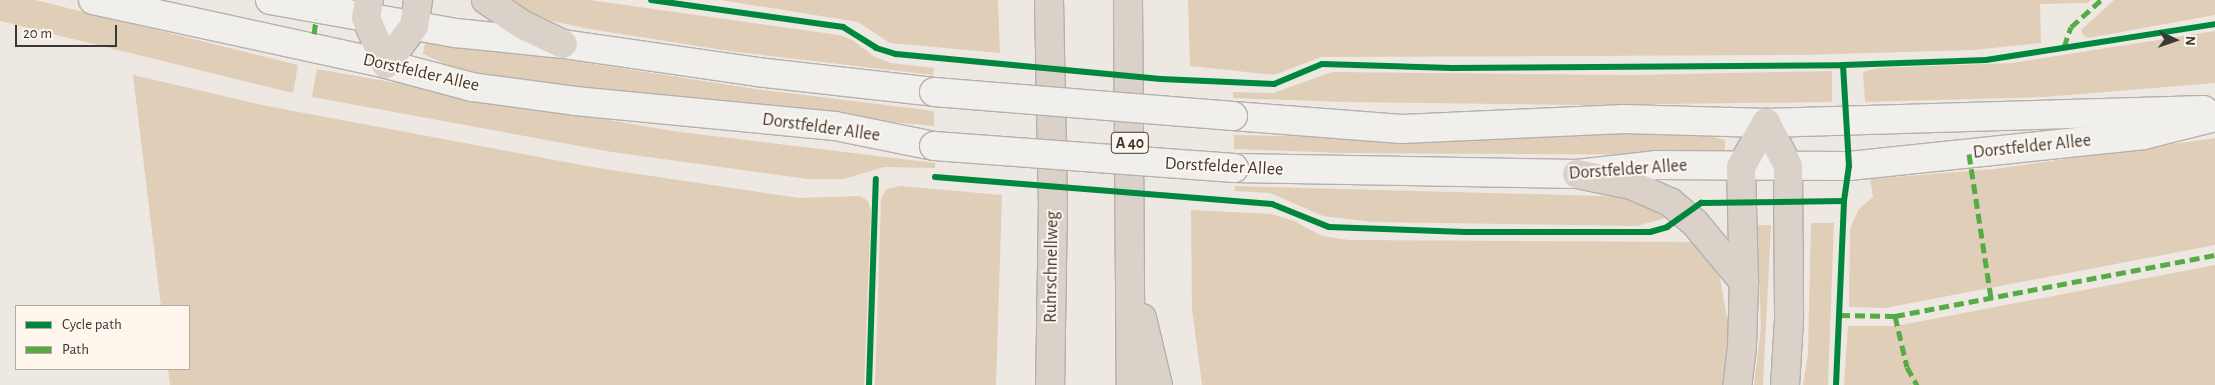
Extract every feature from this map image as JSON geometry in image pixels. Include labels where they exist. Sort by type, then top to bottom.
[{"type":"highway","points":[[486,0],[523,25],[563,44]]},
{"type":"highway","name":"Ruhrschnellweg","points":[[1049,0],[1053,201],[1050,385]]},
{"type":"highway","name":"A 40","points":[[1128,0],[1132,245],[1130,385]]},
{"type":"highway","points":[[367,9],[386,64]]},
{"type":"highway","points":[[386,64],[416,13]]},
{"type":"highway","points":[[1766,123],[1788,166],[1789,320],[1785,385]]},
{"type":"highway","points":[[1737,385],[1742,348],[1744,282],[1740,167],[1766,123]]},
{"type":"highway","points":[[1577,174],[1631,185],[1670,202],[1695,223],[1744,282]]},
{"type":"highway","points":[[1132,245],[1143,327],[1158,385]]},
{"type":"main road","name":"Dorstfelder Allee","points":[[93,0],[386,64],[472,87],[575,101],[835,126],[934,146],[1234,168],[1577,174],[1657,165],[1740,167],[1850,166],[2134,136],[2215,116]]},
{"type":"main road","name":"Dorstfelder Allee","points":[[270,0],[416,13],[563,44],[757,72],[934,92],[1402,129],[1624,119],[1766,123],[2215,110]]},
{"type":"shaded area","points":[[0,0],[35,0],[298,65],[293,93],[0,21]]},
{"type":"shaded area","points":[[507,0],[589,0],[839,35],[851,39],[875,57],[891,63],[934,68],[933,75],[729,51],[596,30],[555,22],[520,9]]},
{"type":"shaded area","points":[[721,0],[998,0],[1000,53],[890,43],[858,22]]},
{"type":"shaded area","points":[[1188,0],[2091,0],[2088,3],[2040,4],[2041,43],[1974,50],[1803,55],[1321,57],[1274,75],[1190,66]]},
{"type":"shaded area","points":[[2114,0],[2215,0],[2215,15],[2088,38],[2083,35],[2081,30]]},
{"type":"shaded area","points":[[2215,31],[2215,83],[2044,97],[1865,102],[1863,72],[1880,68],[2012,63]]},
{"type":"shaded area","points":[[426,38],[755,89],[934,111],[934,126],[721,106],[487,76],[459,70],[423,54]]},
{"type":"shaded area","points":[[317,69],[672,131],[935,163],[935,168],[884,167],[844,179],[808,179],[612,152],[312,97]]},
{"type":"shaded area","points":[[1832,71],[1832,102],[1582,105],[1343,102],[1233,98],[1233,92],[1273,93],[1332,72],[1631,75]]},
{"type":"shaded area","points":[[133,75],[267,106],[598,168],[799,198],[860,196],[868,201],[871,211],[864,385],[170,385],[168,370],[190,370],[190,305],[161,305]]},
{"type":"shaded area","points":[[1633,130],[1694,132],[1725,140],[1725,155],[1341,153],[1234,149],[1234,135],[1422,139]]},
{"type":"shaded area","points":[[2215,138],[2215,245],[1885,308],[1849,307],[1850,228],[1859,209],[1873,197],[1870,179],[1995,169]]},
{"type":"shaded area","points":[[901,186],[1002,195],[996,385],[875,385],[881,199],[886,189]]},
{"type":"shaded area","points":[[1234,186],[1603,196],[1632,199],[1665,215],[1665,218],[1637,226],[1374,222],[1323,216],[1270,193],[1235,191]]},
{"type":"shaded area","points":[[1191,210],[1271,214],[1292,220],[1322,236],[1349,240],[1695,242],[1720,278],[1729,330],[1722,385],[1202,385],[1192,309]]},
{"type":"shaded area","points":[[1811,223],[1834,223],[1828,385],[1803,385],[1808,354]]},
{"type":"shaded area","points":[[1757,225],[1771,225],[1763,385],[1754,385],[1761,327]]},
{"type":"shaded area","points":[[2215,265],[2215,385],[1844,385],[1848,326],[1896,326]]},
{"type":"marked path","points":[[2064,47],[2071,27],[2101,0]]},
{"type":"marked path","points":[[314,34],[316,19]]},
{"type":"marked path","points":[[1969,154],[1991,298]]},
{"type":"marked path","points":[[1840,315],[1895,316],[2215,255]]},
{"type":"marked path","points":[[1895,316],[1907,367],[1917,385]]},
{"type":"cycle path","points":[[651,0],[843,27],[876,48],[896,54],[1161,79],[1274,84],[1322,64],[1452,68],[1843,65],[1986,60],[2215,24]]},
{"type":"cycle path","points":[[1836,385],[1844,201],[1849,166],[1843,65]]},
{"type":"cycle path","points":[[935,177],[1272,204],[1329,227],[1465,232],[1650,232],[1667,227],[1701,203],[1844,201]]},
{"type":"cycle path","points":[[869,385],[876,179]]}]
